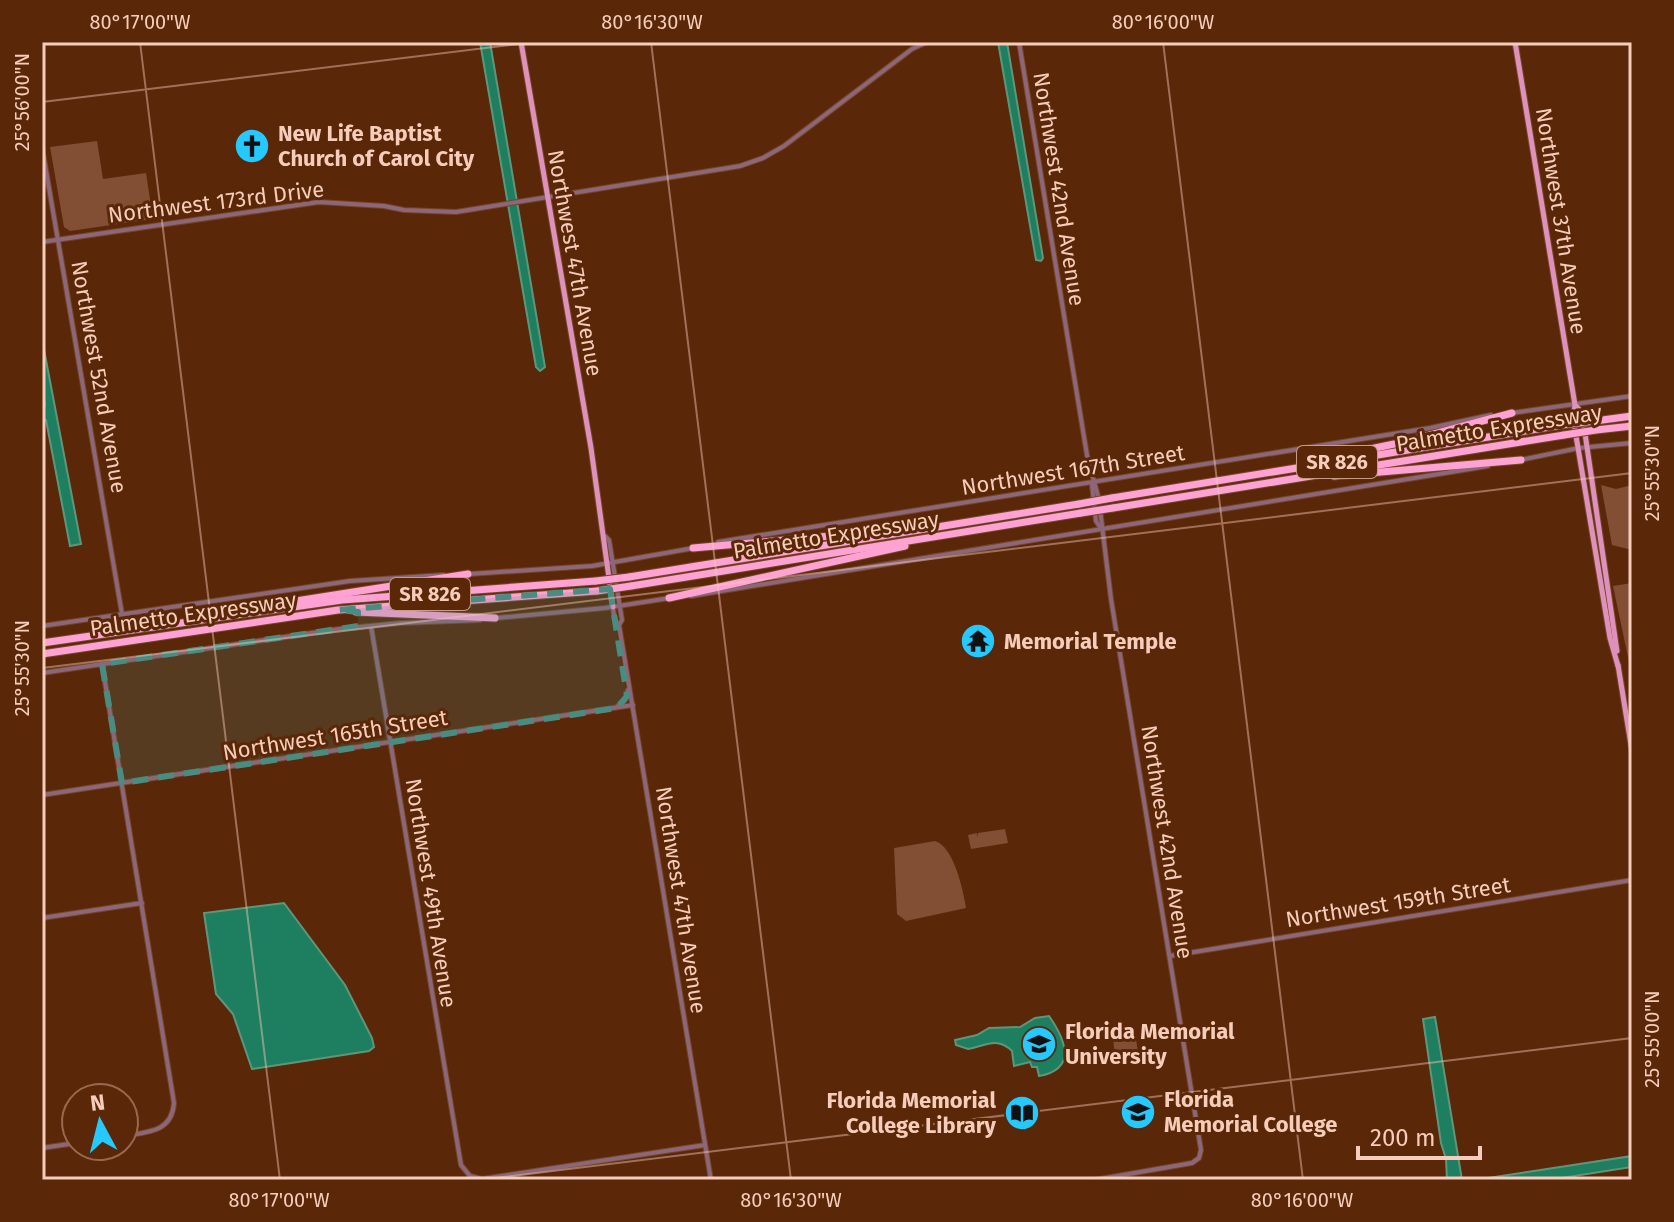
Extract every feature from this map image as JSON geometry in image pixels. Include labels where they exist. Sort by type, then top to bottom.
[{"type":"highway","points":[[1281,471],[1512,413]]},
{"type":"highway","name":"Palmetto Expressway","points":[[42,643],[374,597],[507,590],[629,577],[1632,416]]},
{"type":"highway","name":"Palmetto Expressway","points":[[42,654],[338,610],[597,591],[1632,426]]},
{"type":"highway","points":[[1312,476],[1346,476],[1521,460]]},
{"type":"highway","points":[[693,548],[888,530],[921,530]]},
{"type":"highway","points":[[669,598],[904,547],[931,538]]},
{"type":"highway","points":[[265,610],[292,602],[468,574]]},
{"type":"highway","points":[[338,610],[495,618]]},
{"type":"main road","name":"Northwest 47th Avenue","points":[[521,42],[605,536],[603,542],[613,607]]},
{"type":"main road","name":"Northwest 37th Avenue","points":[[1515,42],[1575,405],[1582,413],[1583,448],[1616,637],[1632,751]]},
{"type":"street","name":"Northwest 173rd Drive","points":[[42,242],[319,202],[444,212],[504,205],[753,162],[784,146],[912,49],[927,42]]},
{"type":"street","name":"Northwest 42nd Avenue","points":[[1019,42],[1201,1146],[1198,1160],[1187,1165],[1094,1180]]},
{"type":"street","name":"Northwest 52nd Avenue","points":[[42,147],[122,614]]},
{"type":"street","name":"Northwest 167th Street","points":[[42,626],[350,581],[607,564],[1512,413],[1632,396]]},
{"type":"street","points":[[42,673],[371,626],[465,622],[706,594],[1583,448],[1632,443]]},
{"type":"street","name":"Northwest 47th Avenue","points":[[605,536],[609,540],[614,562],[622,620],[619,625]]},
{"type":"street","name":"Northwest 47th Avenue","points":[[613,607],[633,705],[711,1180]]},
{"type":"street","name":"Northwest 49th Avenue","points":[[371,626],[461,1165],[470,1176],[482,1179],[705,1145]]},
{"type":"street","points":[[102,664],[174,1103],[168,1122],[157,1130],[140,1133]]},
{"type":"street","points":[[617,708],[625,700],[629,684]]},
{"type":"street","name":"Northwest 165th Street","points":[[42,795],[633,705]]},
{"type":"street","name":"Northwest 159th Street","points":[[1170,956],[1632,880]]},
{"type":"street","points":[[42,918],[142,903]]},
{"type":"highlighted area","points":[[610,589],[627,696],[617,708],[122,783],[102,664],[358,626],[358,612],[338,610]]},
{"type":"shaded area","points":[[480,42],[490,42],[545,367],[540,371],[536,367]]},
{"type":"shaded area","points":[[998,42],[1007,42],[1043,258],[1041,261],[1036,260]]},
{"type":"shaded area","points":[[97,141],[103,179],[146,173],[153,219],[70,231],[64,227],[50,147]]},
{"type":"shaded area","points":[[42,339],[81,544],[70,546],[46,420],[42,419],[45,405]]},
{"type":"shaded area","points":[[1601,485],[1616,489],[1632,485],[1632,550],[1612,545]]},
{"type":"shaded area","points":[[1632,583],[1632,665],[1613,586]]},
{"type":"shaded area","points":[[1005,829],[1008,843],[971,849],[968,835],[977,833],[978,838],[978,833]]},
{"type":"shaded area","points":[[935,841],[942,845],[952,860],[966,908],[906,921],[897,914],[894,848]]},
{"type":"shaded area","points":[[284,903],[345,985],[372,1038],[374,1047],[369,1051],[252,1069],[233,1014],[216,994],[204,913]]},
{"type":"shaded area","points":[[1049,1016],[1060,1034],[1064,1060],[1059,1067],[1039,1076],[1037,1067],[1032,1067],[1030,1062],[1014,1066],[1012,1051],[1001,1044],[991,1043],[968,1049],[956,1045],[955,1040],[977,1035],[989,1028],[1020,1027],[1035,1018]]},
{"type":"shaded area","points":[[1435,1017],[1462,1180],[1447,1180],[1423,1019]]},
{"type":"shaded area","points":[[1135,1034],[1138,1052],[1115,1056],[1113,1038]]},
{"type":"shaded area","points":[[1632,1156],[1632,1167],[1549,1180],[1475,1180]]},
{"type":"place","name":"New Life Baptist Church of Carol City","points":[[252,146]]},
{"type":"place","name":"Memorial Temple","points":[[978,641]]},
{"type":"place","name":"Florida Memorial University","points":[[1039,1044]]},
{"type":"place","name":"Florida Memorial College","points":[[1138,1112]]},
{"type":"place","name":"Florida Memorial College Library","points":[[1022,1113]]}]
